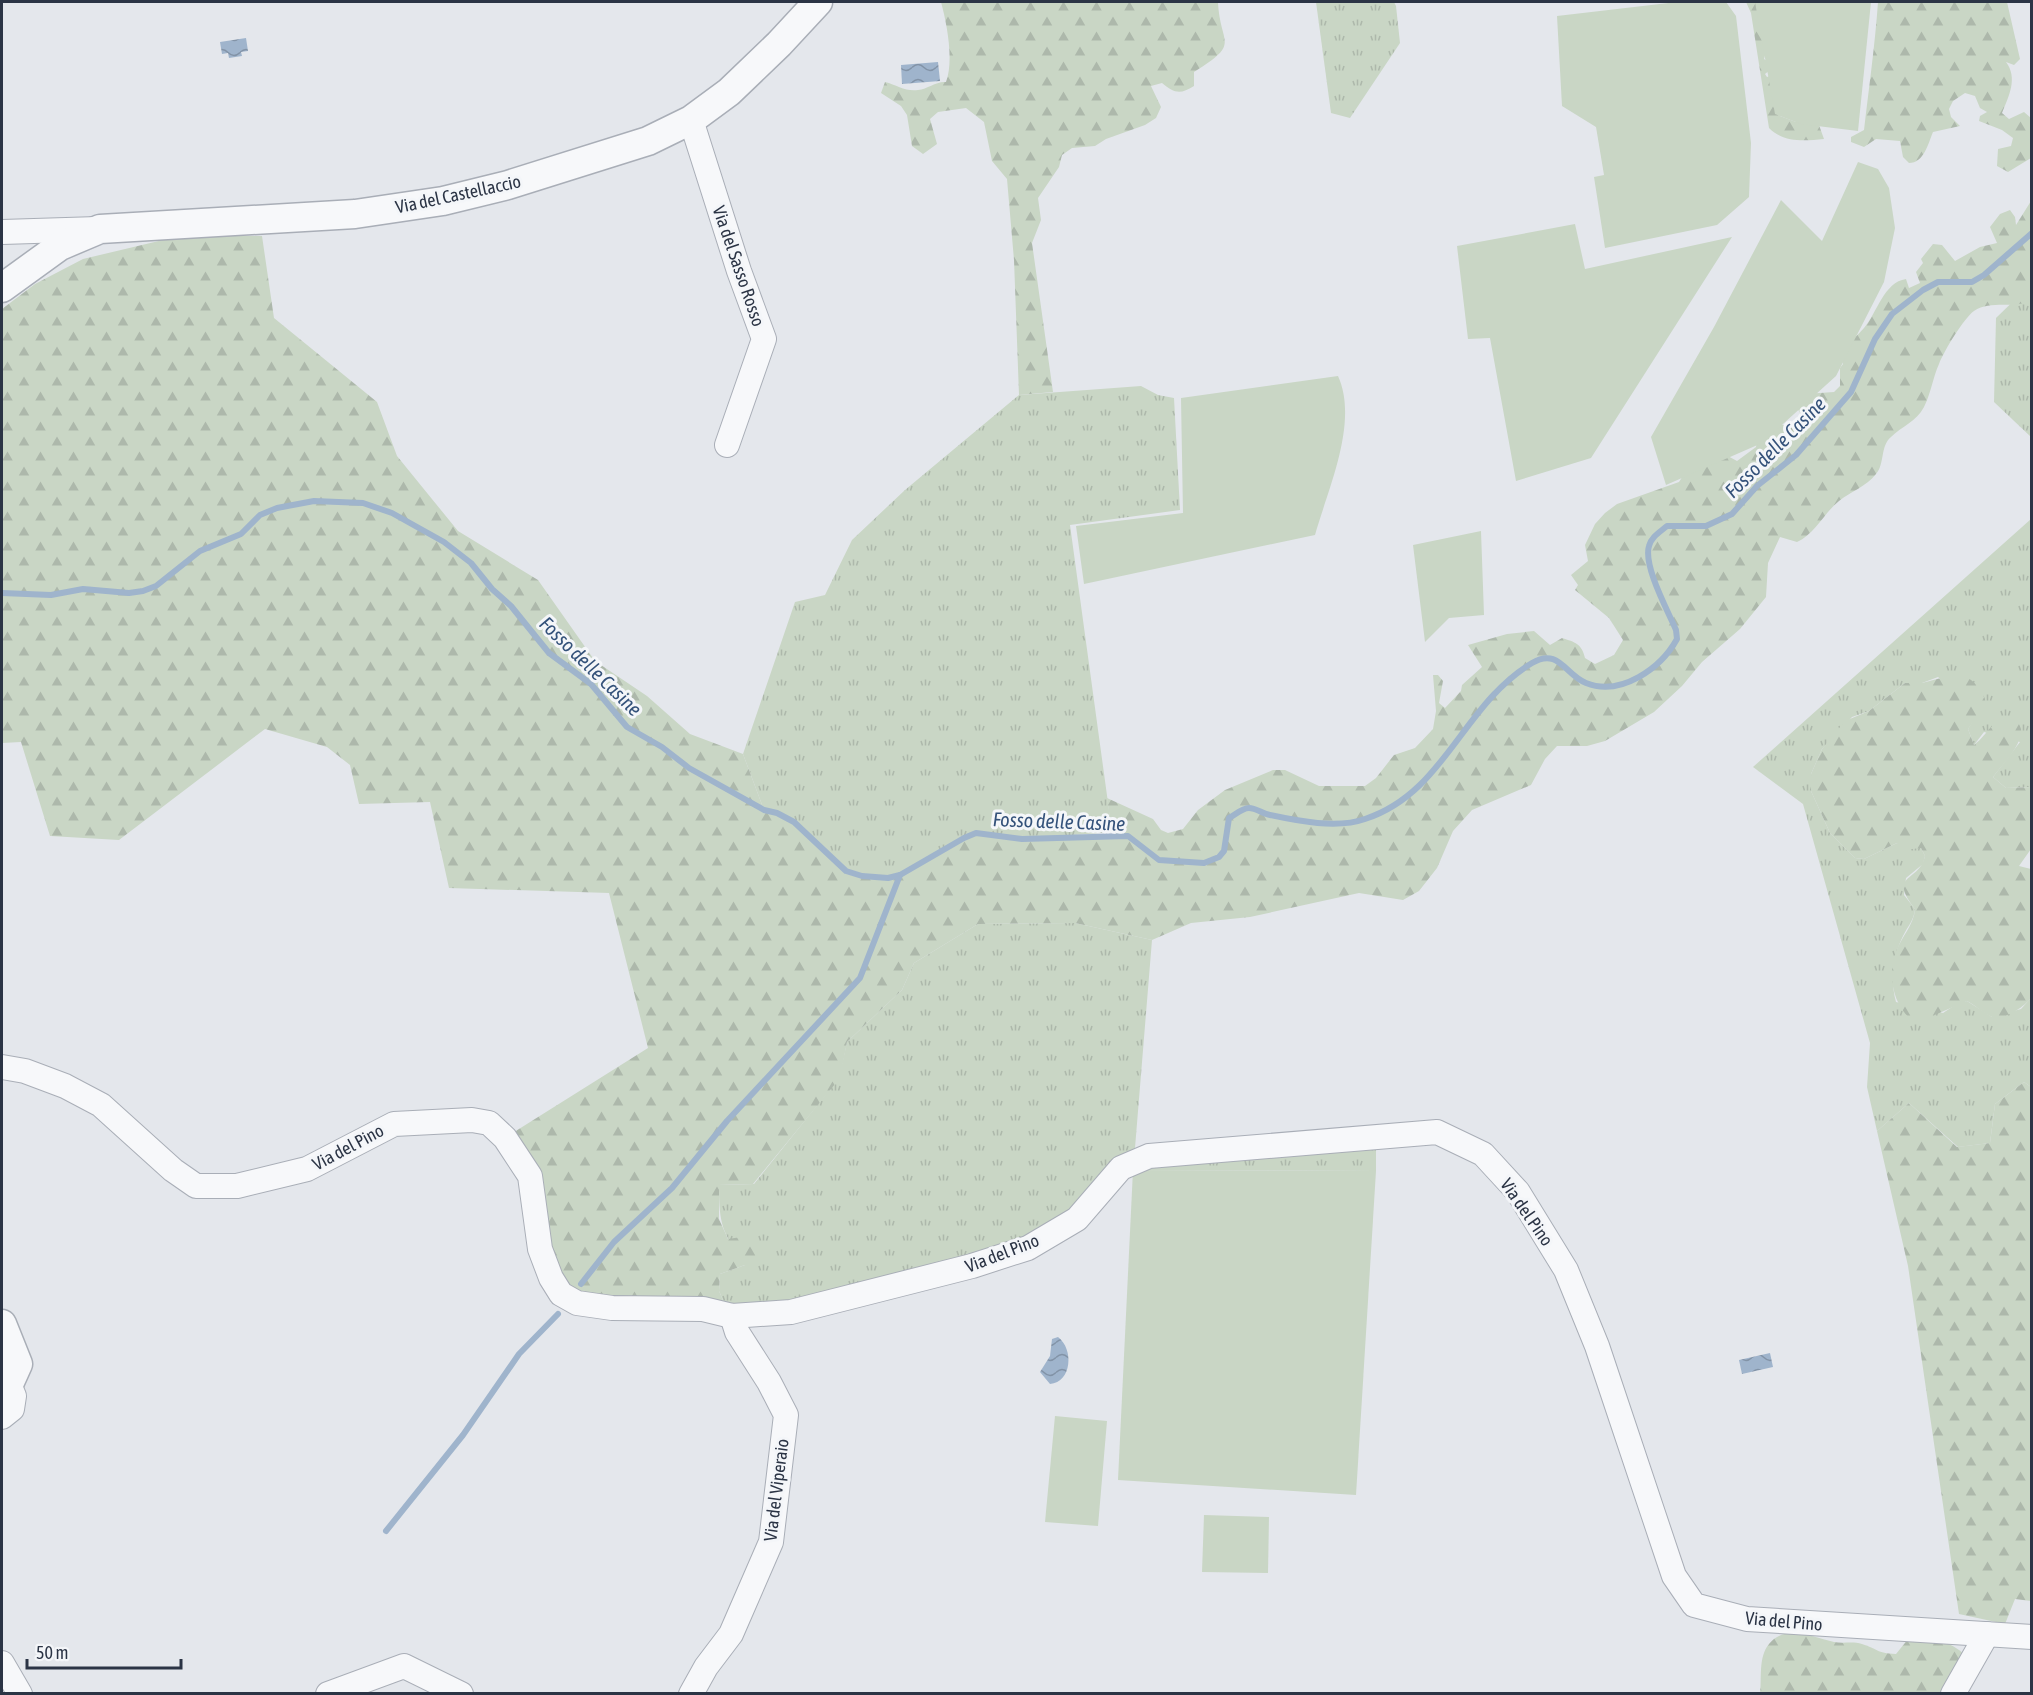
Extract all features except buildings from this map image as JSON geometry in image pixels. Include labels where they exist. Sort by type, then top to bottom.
[{"type":"street","name":"Via del Castellaccio","points":[[2,283],[50,237],[100,229],[355,214],[443,201],[579,164],[648,141],[691,120],[729,92],[779,44],[818,2]]},
{"type":"street","name":"Via del Sasso Rosso","points":[[691,120],[739,271],[764,339],[727,445]]},
{"type":"street","points":[[2,232],[50,237]]},
{"type":"street","name":"Via del Pino","points":[[2,1067],[25,1071],[65,1086],[101,1105],[173,1170],[196,1186],[237,1186],[307,1169],[394,1124],[472,1120],[489,1123],[505,1138],[530,1176],[540,1250],[550,1278],[561,1294],[578,1303],[612,1308],[703,1309],[732,1316],[791,1312],[961,1269],[1028,1248],[1077,1219],[1121,1168],[1149,1156],[1437,1132],[1483,1154],[1518,1192],[1566,1270],[1597,1346],[1674,1576],[1694,1605],[1747,1619],[2031,1636]]},
{"type":"street","name":"Via del Viperaio","points":[[691,1694],[706,1667],[731,1634],[771,1542],[786,1415],[769,1382],[738,1332],[732,1316]]},
{"type":"street","points":[[2,1324],[18,1364],[5,1386],[14,1396],[12,1409],[2,1417]]},
{"type":"street","points":[[1953,1694],[1987,1634]]},
{"type":"street","points":[[2,1664],[20,1694]]},
{"type":"street","points":[[328,1694],[404,1666],[461,1694]]},
{"type":"green space","points":[[941,2],[1218,2],[1225,42],[1218,55],[1194,72],[1194,86],[1181,92],[1174,91],[1162,83],[1151,86],[1161,107],[1156,118],[1095,146],[1072,148],[1062,155],[1059,167],[1038,198],[1041,220],[1032,243],[1053,392],[1019,395],[1014,260],[1007,179],[992,161],[984,122],[966,108],[938,112],[930,119],[937,144],[923,154],[912,146],[907,115],[901,106],[881,93],[885,82],[914,90],[946,82],[950,53]]},
{"type":"green space","points":[[1316,2],[1394,2],[1396,6],[1400,43],[1350,118],[1331,113]]},
{"type":"green space","points":[[1677,2],[1726,2],[1736,16],[1751,143],[1749,197],[1717,225],[1605,248],[1594,177],[1604,175],[1596,127],[1562,106],[1557,16]]},
{"type":"green space","points":[[1746,2],[1760,2],[1768,45],[1764,59],[1775,66],[1765,74],[1767,77],[1776,74],[1775,105],[1780,116],[1796,122],[1815,114],[1824,139],[1788,139],[1769,128],[1751,13]]},
{"type":"green space","points":[[1755,2],[1871,2],[1858,131],[1801,124],[1775,114]]},
{"type":"green space","points":[[1878,2],[2007,2],[2020,59],[2014,65],[2006,62],[2010,68],[2012,81],[2010,94],[2002,113],[2009,119],[2024,112],[2031,118],[2031,158],[2008,172],[1997,166],[1998,149],[2011,146],[2013,138],[2002,130],[1979,121],[1980,116],[1987,112],[1980,108],[1975,96],[1965,93],[1953,101],[1949,109],[1951,117],[1960,126],[1933,132],[1925,152],[1914,162],[1909,163],[1903,157],[1900,141],[1876,139],[1864,147],[1851,142],[1851,137],[1864,130]]},
{"type":"green space","points":[[1858,162],[1878,169],[1889,188],[1895,228],[1884,282],[1836,376],[1762,443],[1666,485],[1651,437],[1714,327],[1781,200],[1822,241]]},
{"type":"green space","points":[[2031,201],[2031,300],[2018,304],[1981,307],[1965,320],[1942,358],[1924,407],[1885,445],[1881,465],[1876,474],[1839,501],[1814,529],[1797,542],[1780,537],[1768,563],[1766,597],[1740,629],[1702,662],[1682,686],[1654,712],[1605,741],[1587,746],[1557,746],[1545,759],[1531,785],[1472,810],[1453,831],[1437,868],[1419,891],[1403,900],[1359,893],[1250,917],[1191,923],[1152,940],[1075,923],[978,924],[914,963],[902,990],[847,1042],[840,1078],[753,1184],[719,1185],[719,1219],[728,1239],[748,1236],[764,1254],[745,1265],[720,1274],[719,1291],[725,1305],[585,1300],[560,1277],[511,1134],[648,1048],[609,893],[449,888],[430,802],[359,804],[350,765],[327,747],[265,729],[119,840],[50,836],[21,742],[2,743],[2,309],[35,284],[83,259],[184,235],[262,236],[274,318],[377,402],[397,456],[458,531],[538,580],[595,661],[647,696],[690,734],[743,754],[764,810],[777,814],[798,827],[845,870],[864,877],[879,877],[900,875],[976,833],[1022,839],[1125,837],[1112,832],[1107,798],[1153,819],[1161,830],[1168,833],[1183,829],[1198,810],[1225,790],[1273,770],[1285,770],[1319,786],[1365,786],[1376,778],[1394,755],[1415,748],[1433,729],[1436,711],[1433,675],[1438,675],[1443,681],[1439,703],[1445,708],[1461,691],[1462,685],[1482,667],[1468,645],[1507,634],[1534,631],[1550,645],[1562,638],[1574,642],[1580,647],[1585,658],[1595,664],[1614,655],[1623,640],[1609,618],[1575,590],[1578,585],[1571,575],[1588,561],[1585,545],[1595,524],[1605,513],[1617,504],[1679,482],[1689,466],[1726,455],[1737,461],[1756,447],[1758,434],[1776,420],[1783,425],[1795,424],[1802,416],[1797,408],[1805,394],[1834,392],[1840,386],[1840,368],[1843,364],[1840,351],[1869,322],[1886,292],[1898,281],[1906,279],[1909,288],[1920,283],[1916,272],[1923,263],[1921,259],[1933,244],[1942,245],[1955,261],[1980,247],[1997,243],[1990,227],[2000,214],[2010,210],[2015,217],[2016,225]]},
{"type":"green space","points":[[1575,224],[1585,269],[1732,237],[1591,458],[1516,481],[1490,338],[1468,339],[1457,246]]},
{"type":"green space","points":[[2031,284],[2031,437],[1994,402],[1996,318]]},
{"type":"green space","points":[[1338,376],[1344,394],[1343,434],[1334,477],[1315,535],[1084,584],[1076,526],[1183,513],[1181,398]]},
{"type":"green space","points":[[1141,386],[1158,395],[1174,398],[1180,510],[1070,525],[1112,832],[1022,839],[976,833],[900,875],[862,876],[846,871],[794,822],[777,813],[764,810],[743,754],[795,602],[825,595],[852,540],[905,490],[1019,395]]},
{"type":"green space","points":[[2031,519],[2031,787],[2006,788],[1993,777],[2020,742],[1984,732],[1974,745],[1968,729],[1979,711],[1938,677],[1922,683],[1905,683],[1869,711],[1852,717],[1822,749],[1811,774],[1811,791],[1830,833],[1855,858],[1864,859],[1897,843],[1921,848],[1925,856],[1923,864],[1906,878],[1904,895],[1915,909],[1895,960],[1893,985],[1896,1002],[1943,1013],[1958,1003],[1967,1001],[1992,1017],[2021,1009],[2031,998],[2031,1087],[2024,1082],[1995,1104],[1990,1143],[1958,1147],[1909,1103],[1877,1131],[1867,1087],[1870,1043],[1803,804],[1753,767]]},
{"type":"green space","points":[[1481,531],[1484,615],[1449,618],[1425,642],[1413,545]]},
{"type":"green space","points":[[1956,674],[1976,684],[1986,704],[1968,729],[1974,745],[1995,724],[2015,719],[2020,726],[2021,733],[2015,749],[1993,777],[2006,788],[2031,787],[2031,849],[2019,866],[2031,869],[2031,998],[2019,1009],[2003,1017],[1992,1017],[1967,1001],[1916,1023],[1908,1017],[1897,1001],[1892,972],[1896,952],[1915,909],[1907,897],[1904,884],[1922,865],[1925,856],[1921,848],[1903,850],[1897,843],[1864,859],[1855,858],[1830,833],[1811,791],[1811,774],[1822,749],[1845,721],[1869,711],[1905,683],[1922,683]]},
{"type":"green space","points":[[1075,923],[1152,940],[1135,1148],[1116,1161],[1085,1201],[1029,1237],[788,1306],[725,1305],[719,1291],[720,1274],[745,1265],[723,1228],[719,1185],[754,1184],[839,1078],[847,1042],[902,990],[914,963],[978,924]]},
{"type":"green space","points":[[2024,1082],[2031,1087],[2031,1601],[2015,1599],[2005,1624],[1959,1614],[1908,1266],[1877,1131],[1909,1103],[1957,1147],[1990,1143],[1995,1104]]},
{"type":"green space","points":[[1376,1149],[1376,1171],[1133,1170],[1145,1163]]},
{"type":"green space","points":[[1133,1170],[1376,1171],[1356,1495],[1118,1480]]},
{"type":"green space","points":[[1055,1416],[1107,1421],[1098,1526],[1045,1522]]},
{"type":"green space","points":[[1204,1515],[1269,1517],[1268,1573],[1202,1572]]},
{"type":"green space","points":[[1913,1633],[1948,1643],[1966,1656],[1951,1693],[1760,1694],[1763,1655],[1769,1644],[1784,1634],[1809,1635],[1834,1642],[1859,1643],[1881,1652],[1896,1654]]},
{"type":"water","points":[[246,38],[248,51],[241,52],[242,56],[229,58],[228,53],[222,54],[220,42]]},
{"type":"water","points":[[938,62],[940,81],[902,84],[901,65]]},
{"type":"water","points":[[1058,1337],[1067,1349],[1068,1364],[1063,1378],[1050,1384],[1040,1372],[1050,1356],[1052,1339]]},
{"type":"water","points":[[1770,1353],[1773,1367],[1742,1374],[1739,1360]]},
{"type":"waterway","name":"Fosso delle Casine","points":[[2,593],[51,595],[83,589],[129,593],[143,591],[156,586],[200,551],[241,534],[260,515],[277,508],[314,501],[363,503],[392,513],[444,542],[471,563],[492,589],[511,606],[549,653],[591,684],[627,727],[662,747],[689,768],[764,810],[777,813],[794,822],[846,871],[862,876],[888,878],[900,875],[976,833],[1022,839],[1128,836],[1159,860],[1204,863],[1219,857],[1224,851],[1229,818],[1246,808],[1293,820],[1330,824],[1365,819],[1392,807],[1415,790],[1435,769],[1488,701],[1508,681],[1541,659],[1555,660],[1579,679],[1599,686],[1626,683],[1650,669],[1661,660],[1677,639],[1676,630],[1657,588],[1650,565],[1649,546],[1654,537],[1667,526],[1706,526],[1732,514],[1757,486],[1796,455],[1851,392],[1875,339],[1892,314],[1923,290],[1938,282],[1972,282],[1984,275],[2032,233]]},
{"type":"waterway","points":[[581,1284],[614,1242],[672,1188],[727,1121],[860,978],[900,875]]},
{"type":"waterway","points":[[386,1531],[463,1435],[519,1354],[558,1314]]}]
